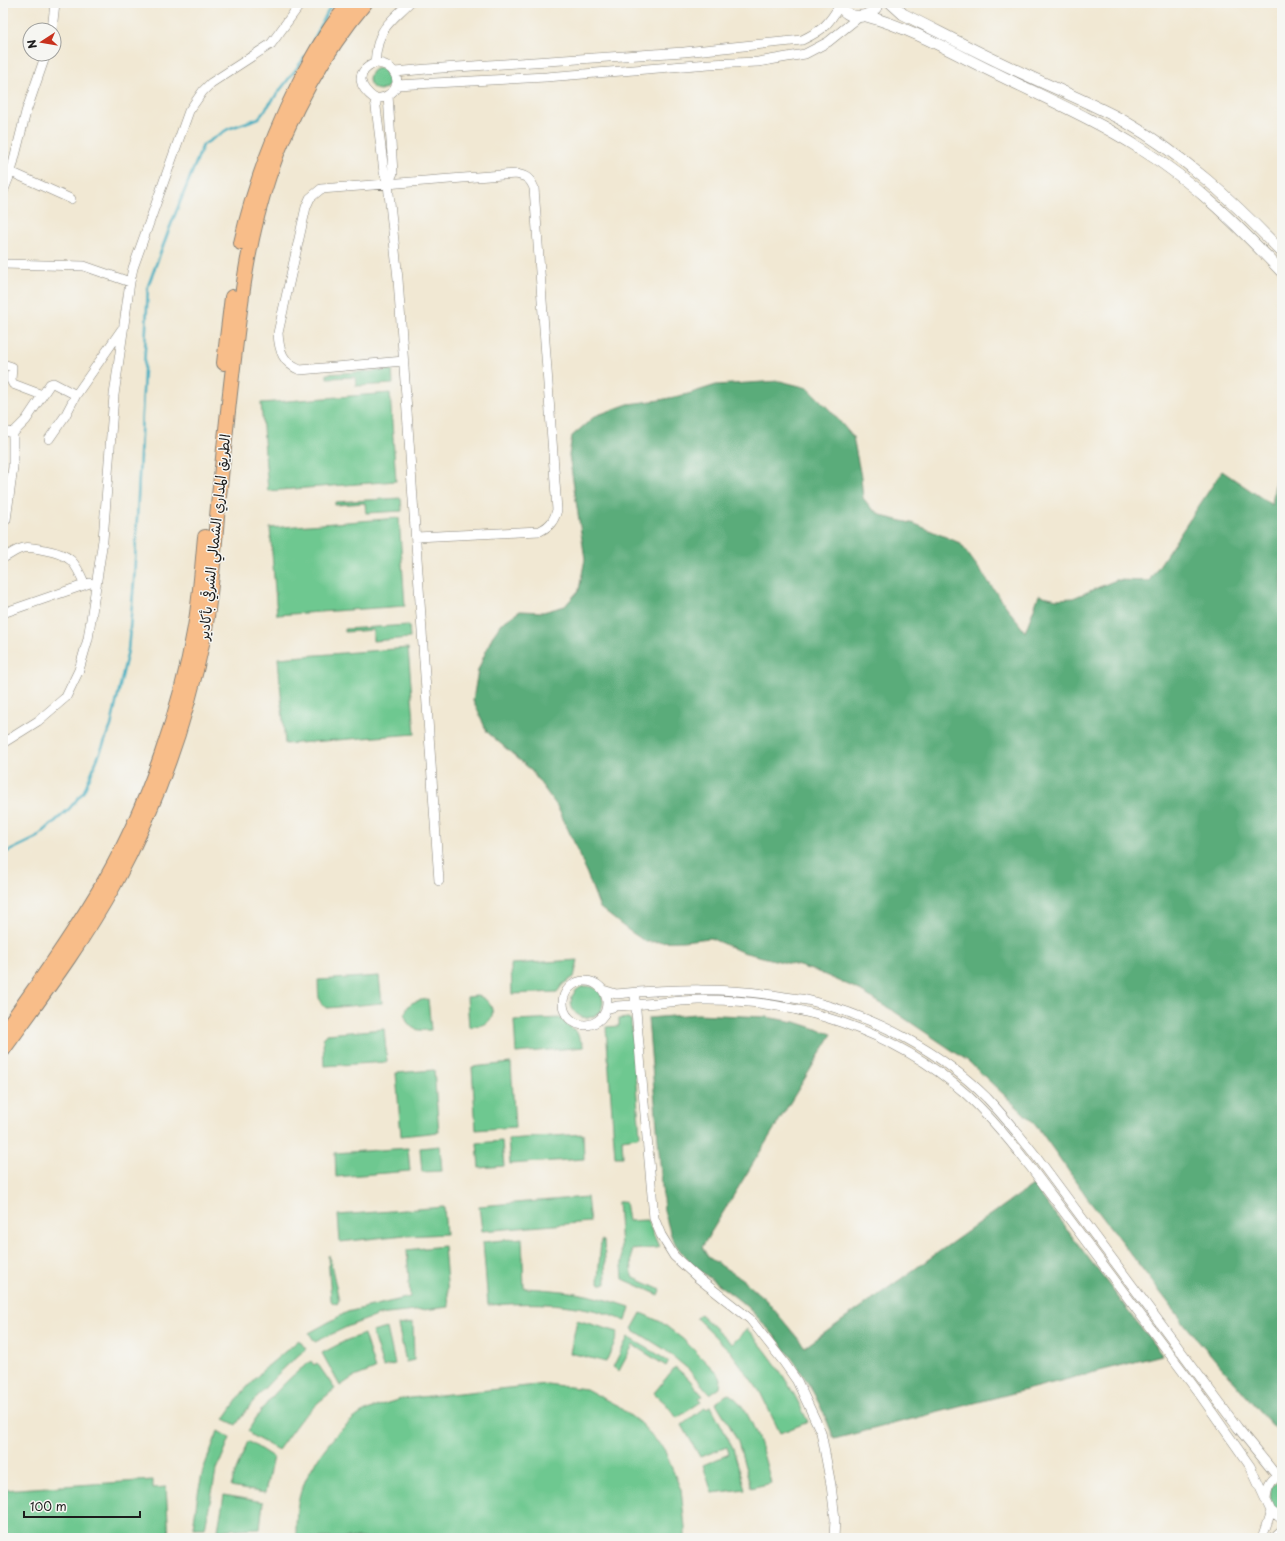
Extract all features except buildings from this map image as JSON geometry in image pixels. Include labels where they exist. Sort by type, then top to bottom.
[{"type":"highway","name":"الطريق المداري الشمالي الشرقي بأكادير","points":[[3,1033],[74,932],[108,876],[147,792],[172,722],[195,627],[227,330],[240,250],[249,207],[268,151],[284,112],[308,64],[326,35],[350,3]]},
{"type":"highway","name":"الطريق المداري الشمالي الشرقي بأكادير","points":[[3,1050],[82,938],[114,886],[137,839],[167,767],[190,696],[204,633],[234,355],[246,263],[252,237],[269,175],[292,120],[317,70],[334,44],[365,3]]},
{"type":"street","points":[[53,22],[55,3]]},
{"type":"street","points":[[3,743],[38,720],[66,697],[79,670],[88,639],[97,581],[102,540],[114,395],[130,282],[133,268],[189,111],[203,91],[211,84],[271,44],[301,3]]},
{"type":"street","points":[[375,63],[376,48],[380,34],[409,3]]},
{"type":"street","points":[[396,85],[546,77],[709,64],[758,62],[805,54],[828,42],[863,16],[876,9],[879,3]]},
{"type":"street","points":[[891,3],[904,14],[1022,73],[1123,121],[1146,135],[1184,161],[1221,191],[1282,252]]},
{"type":"street","points":[[394,72],[684,52],[802,40],[818,33],[829,23],[840,4],[847,13],[853,16],[863,16],[905,28],[1063,106],[1142,149],[1215,204],[1282,272]]},
{"type":"street","points":[[3,192],[11,172],[26,112],[43,62]]},
{"type":"street","points":[[375,99],[388,95],[396,85],[394,72],[386,65],[375,63],[365,70],[361,82],[367,93],[375,99],[384,172],[388,184],[398,279],[439,881]]},
{"type":"street","points":[[388,95],[393,173],[388,184]]},
{"type":"street","points":[[11,172],[71,199]]},
{"type":"street","points":[[404,361],[300,370],[291,366],[284,358],[279,348],[278,333],[306,207],[316,192],[321,189],[516,174],[526,176],[531,180],[534,188],[557,510],[555,518],[552,523],[540,531],[416,537]]},
{"type":"street","points":[[3,264],[58,264],[84,266],[130,282]]},
{"type":"street","points":[[49,439],[65,416],[76,395],[123,328]]},
{"type":"street","points":[[3,364],[12,368],[11,380],[13,384],[42,395]]},
{"type":"street","points":[[6,520],[13,467],[14,433],[26,420],[46,388],[53,383],[76,395]]},
{"type":"street","points":[[3,431],[14,433]]},
{"type":"street","points":[[3,558],[13,552],[27,547],[55,552],[66,556],[72,561],[78,568],[85,585]]},
{"type":"street","points":[[3,613],[97,581]]},
{"type":"street","points":[[586,981],[593,982],[606,996],[606,1009],[604,1014],[595,1022],[582,1024],[575,1022],[569,1017],[563,1004],[566,992],[574,984],[586,981]]},
{"type":"street","points":[[602,990],[616,994],[634,992],[726,990],[761,993],[811,1001],[865,1019],[916,1044],[943,1062],[986,1098],[1036,1156],[1238,1428],[1280,1475],[1268,1485],[1266,1498]]},
{"type":"street","points":[[634,992],[654,1218],[661,1235],[674,1256],[698,1278],[750,1319],[783,1361],[797,1382],[821,1432],[831,1485],[835,1519],[834,1538]]},
{"type":"street","points":[[606,1009],[699,1000],[743,1002],[790,1008],[833,1019],[874,1035],[929,1067],[966,1094],[1009,1139],[1164,1344],[1250,1466],[1271,1511],[1282,1518]]},
{"type":"street","points":[[1262,1538],[1271,1511]]},
{"type":"street","points":[[1273,1538],[1282,1530]]},
{"type":"green space","points":[[380,68],[388,71],[391,79],[388,87],[380,90],[372,87],[369,79],[372,71]]},
{"type":"green space","points":[[392,370],[393,384],[356,386],[355,377],[327,378],[327,374]]},
{"type":"green space","points":[[780,381],[808,388],[830,410],[853,437],[861,477],[863,498],[872,509],[885,517],[915,524],[960,543],[1025,632],[1039,595],[1057,599],[1073,598],[1116,580],[1149,581],[1222,471],[1272,505],[1282,433],[1282,1435],[1261,1413],[1187,1327],[1087,1197],[1036,1125],[968,1061],[892,1010],[853,987],[818,972],[742,952],[710,938],[683,941],[646,942],[628,930],[600,908],[579,853],[557,806],[530,769],[487,732],[473,700],[478,670],[492,637],[502,623],[520,611],[543,612],[565,606],[579,590],[585,559],[569,455],[572,436],[595,416],[628,404],[660,400],[688,394],[716,385]]},
{"type":"green space","points":[[390,393],[396,481],[268,491],[261,403]]},
{"type":"green space","points":[[401,498],[402,511],[366,513],[365,503],[335,505],[335,502]]},
{"type":"green space","points":[[399,518],[405,606],[277,615],[270,528]]},
{"type":"green space","points":[[409,625],[410,638],[373,641],[373,630],[345,632],[345,629]]},
{"type":"green space","points":[[408,648],[415,734],[285,744],[278,658]]},
{"type":"green space","points":[[578,960],[574,977],[563,984],[557,992],[512,994],[511,964]]},
{"type":"green space","points":[[379,976],[382,1003],[328,1008],[322,1004],[320,1000],[318,980]]},
{"type":"green space","points":[[584,986],[590,986],[600,993],[603,1002],[602,1008],[596,1015],[590,1018],[584,1018],[574,1011],[571,1005],[571,999],[578,989]]},
{"type":"green space","points":[[477,996],[486,1000],[492,1008],[492,1017],[485,1024],[469,1027],[467,997]]},
{"type":"green space","points":[[428,999],[431,1030],[421,1030],[411,1027],[408,1024],[406,1016],[407,1009],[414,1002]]},
{"type":"green space","points":[[697,1014],[766,1017],[795,1022],[832,1034],[702,1247],[708,1257],[742,1279],[766,1300],[805,1347],[1033,1185],[1162,1355],[834,1439],[819,1404],[790,1355],[752,1312],[688,1260],[679,1250],[671,1235],[664,1211],[648,1018]]},
{"type":"green space","points":[[561,1018],[566,1024],[576,1031],[584,1047],[516,1053],[514,1020]]},
{"type":"green space","points":[[628,1018],[631,1020],[640,1135],[637,1137],[622,1139],[623,1157],[615,1157],[606,1027],[619,1026],[619,1019]]},
{"type":"green space","points":[[384,1029],[387,1062],[324,1066],[323,1039],[327,1034]]},
{"type":"green space","points":[[511,1063],[515,1127],[476,1130],[472,1067]]},
{"type":"green space","points":[[434,1070],[439,1132],[401,1136],[396,1073]]},
{"type":"green space","points":[[583,1134],[584,1159],[510,1164],[508,1139]]},
{"type":"green space","points":[[502,1141],[504,1166],[479,1168],[477,1143]]},
{"type":"green space","points":[[440,1146],[442,1171],[422,1172],[420,1148]]},
{"type":"green space","points":[[408,1148],[410,1171],[336,1177],[335,1153]]},
{"type":"green space","points":[[587,1197],[590,1222],[482,1231],[479,1206]]},
{"type":"green space","points":[[618,1202],[625,1202],[628,1221],[647,1220],[659,1247],[631,1250],[632,1277],[661,1290],[659,1295],[623,1279]]},
{"type":"green space","points":[[444,1207],[446,1234],[405,1235],[340,1242],[338,1215]]},
{"type":"green space","points":[[522,1238],[524,1288],[578,1293],[630,1307],[626,1321],[605,1313],[580,1307],[554,1304],[488,1305],[483,1242]]},
{"type":"green space","points":[[601,1240],[604,1241],[606,1284],[600,1284],[598,1279]]},
{"type":"green space","points":[[444,1246],[449,1307],[379,1315],[349,1326],[315,1342],[309,1333],[347,1312],[410,1297],[407,1250]]},
{"type":"green space","points":[[329,1255],[339,1300],[337,1304],[331,1300]]},
{"type":"green space","points":[[641,1313],[661,1322],[684,1340],[718,1374],[721,1379],[720,1387],[710,1394],[688,1369],[664,1349],[632,1329]]},
{"type":"green space","points":[[700,1314],[732,1344],[747,1329],[765,1350],[781,1373],[808,1422],[780,1433],[760,1392],[731,1352],[696,1318]]},
{"type":"green space","points":[[577,1320],[618,1332],[606,1362],[570,1353]]},
{"type":"green space","points":[[413,1323],[414,1360],[406,1362],[398,1325]]},
{"type":"green space","points":[[387,1328],[395,1364],[383,1367],[372,1332]]},
{"type":"green space","points":[[364,1334],[375,1369],[352,1378],[340,1386],[322,1353],[347,1340]]},
{"type":"green space","points":[[628,1337],[669,1362],[666,1366],[633,1345],[619,1371],[613,1367]]},
{"type":"green space","points":[[299,1340],[306,1349],[268,1384],[236,1425],[224,1419],[242,1393],[263,1370]]},
{"type":"green space","points":[[311,1361],[314,1365],[317,1363],[335,1389],[300,1420],[278,1450],[251,1435],[248,1431],[268,1402],[292,1376]]},
{"type":"green space","points":[[675,1367],[688,1378],[703,1396],[699,1399],[701,1402],[677,1418],[666,1404],[654,1393]]},
{"type":"green space","points":[[547,1384],[586,1389],[616,1405],[640,1423],[664,1449],[681,1490],[685,1538],[296,1538],[296,1518],[301,1492],[313,1466],[334,1437],[360,1414],[375,1407],[401,1399]]},
{"type":"green space","points":[[729,1394],[737,1400],[751,1421],[761,1447],[771,1483],[751,1488],[738,1442],[716,1403]]},
{"type":"green space","points":[[711,1406],[733,1448],[745,1489],[712,1493],[703,1465],[729,1454],[727,1447],[700,1457],[682,1425],[705,1407],[707,1409]]},
{"type":"green space","points":[[218,1431],[230,1438],[216,1472],[205,1528],[193,1528],[203,1470]]},
{"type":"green space","points":[[248,1441],[273,1457],[265,1493],[231,1487]]},
{"type":"green space","points":[[1282,1478],[1282,1514],[1271,1503],[1270,1496],[1271,1487]]},
{"type":"green space","points":[[153,1480],[153,1488],[166,1487],[169,1538],[3,1538],[3,1490]]},
{"type":"green space","points":[[224,1495],[263,1502],[260,1528],[218,1530]]},
{"type":"waterway","points":[[310,47],[332,3]]},
{"type":"waterway","points":[[3,854],[36,838],[69,809],[84,791],[111,726],[128,650],[134,582],[148,286],[170,227],[203,145],[228,129],[259,118],[305,57]]}]
